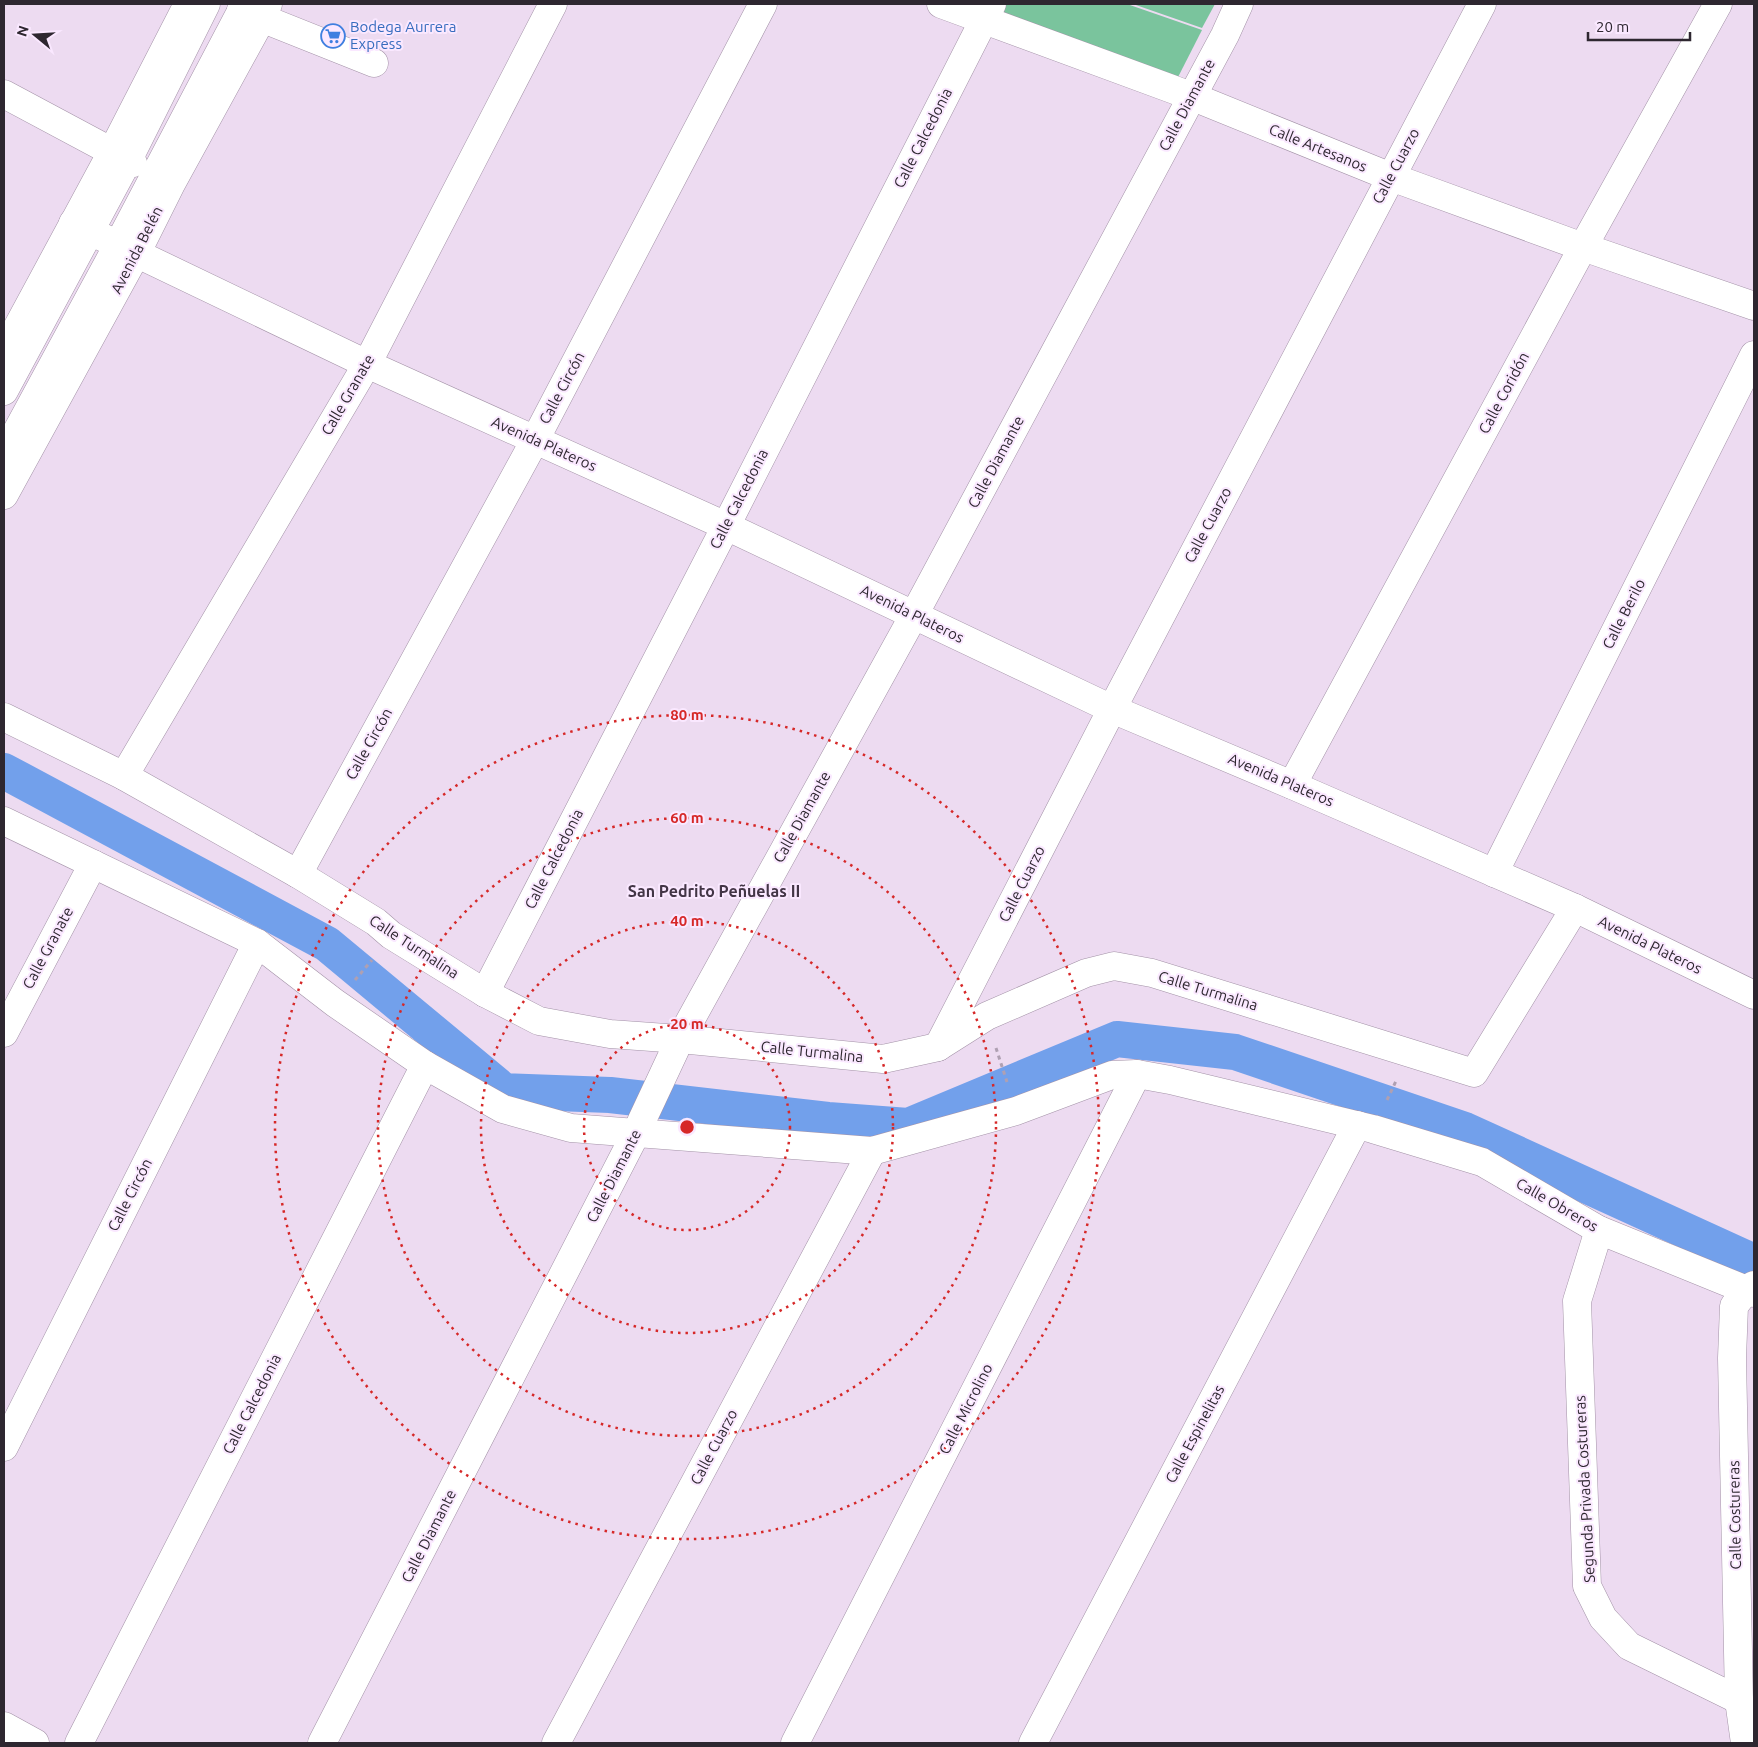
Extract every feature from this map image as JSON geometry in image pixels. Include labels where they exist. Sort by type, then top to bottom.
[{"type":"street","points":[[120,156],[188,4]]},
{"type":"street","points":[[4,352],[81,227],[206,4]]},
{"type":"street","name":"Calle Granate","points":[[124,776],[367,364],[553,4]]},
{"type":"street","name":"Calle Circón","points":[[298,874],[535,440],[763,4]]},
{"type":"street","name":"Calle Artesanos","points":[[941,4],[987,12],[1391,177],[1582,247],[1754,306]]},
{"type":"street","name":"Calle Diamante","points":[[322,1743],[636,1133],[680,1038],[914,615],[1225,35],[1239,4]]},
{"type":"street","name":"Calle Cuarzo","points":[[938,1047],[1112,709],[1482,4]]},
{"type":"street","name":"Calle Coridón","points":[[1292,785],[1582,247],[1718,4]]},
{"type":"street","points":[[248,8],[374,63]]},
{"type":"street","name":"Avenida Belén","points":[[4,495],[248,8]]},
{"type":"street","name":"Calle Calcedonia","points":[[485,993],[726,526],[987,12]]},
{"type":"street","points":[[4,94],[163,179]]},
{"type":"street","points":[[4,391],[81,227]]},
{"type":"street","name":"Avenida Plateros","points":[[81,227],[367,364],[726,526],[1112,709],[1574,908],[1754,996]]},
{"type":"street","points":[[4,455],[127,250]]},
{"type":"street","name":"Calle Berilo","points":[[1494,873],[1754,355]]},
{"type":"street","name":"Calle Turmalina","points":[[4,717],[124,776],[298,874],[376,922],[391,935],[485,993],[539,1020],[610,1034],[680,1038],[883,1059],[938,1047],[987,1016],[1086,973],[1114,966],[1152,974],[1474,1073],[1574,908]]},
{"type":"street","points":[[4,821],[257,943],[336,1004],[424,1065],[503,1109],[571,1128],[872,1151],[1016,1111],[1112,1075],[1138,1074],[1356,1125]]},
{"type":"street","name":"Calle Granate","points":[[4,1033],[93,864]]},
{"type":"street","name":"Calle Circón","points":[[4,1447],[257,943]]},
{"type":"street","name":"Calle Calcedonia","points":[[79,1743],[424,1065]]},
{"type":"street","name":"Calle Microlino","points":[[795,1743],[1138,1074]]},
{"type":"street","name":"Calle Obreros","points":[[1356,1125],[1374,1128],[1482,1162],[1600,1230],[1752,1289]]},
{"type":"street","name":"Calle Espinelitas","points":[[1033,1743],[1356,1125]]},
{"type":"street","name":"Calle Cuarzo","points":[[556,1743],[872,1151]]},
{"type":"street","name":"Segunda Privada Costureras","points":[[1600,1230],[1577,1301],[1587,1586],[1603,1618],[1629,1646],[1739,1727]]},
{"type":"street","name":"Calle Costureras","points":[[1739,1727],[1732,1358],[1734,1306],[1752,1289]]},
{"type":"street","points":[[4,1726],[35,1743]]},
{"type":"path","points":[[353,982],[372,960]]},
{"type":"path","points":[[994,1040],[1009,1087]]},
{"type":"path","points":[[1386,1103],[1397,1079]]},
{"type":"green space","points":[[999,4],[1127,4],[1202,30],[1174,85],[989,19]]},
{"type":"green space","points":[[1133,4],[1215,4],[1202,28]]},
{"type":"waterway","points":[[4,771],[327,944],[504,1091],[610,1095],[828,1120],[908,1126],[1117,1039],[1235,1052],[1465,1130],[1754,1262]]},
{"type":"place","name":"Bodega Aurrera Express","points":[[333,36]]},
{"type":"district","name":"San Pedrito Peñuelas II","points":[[714,891]]}]
